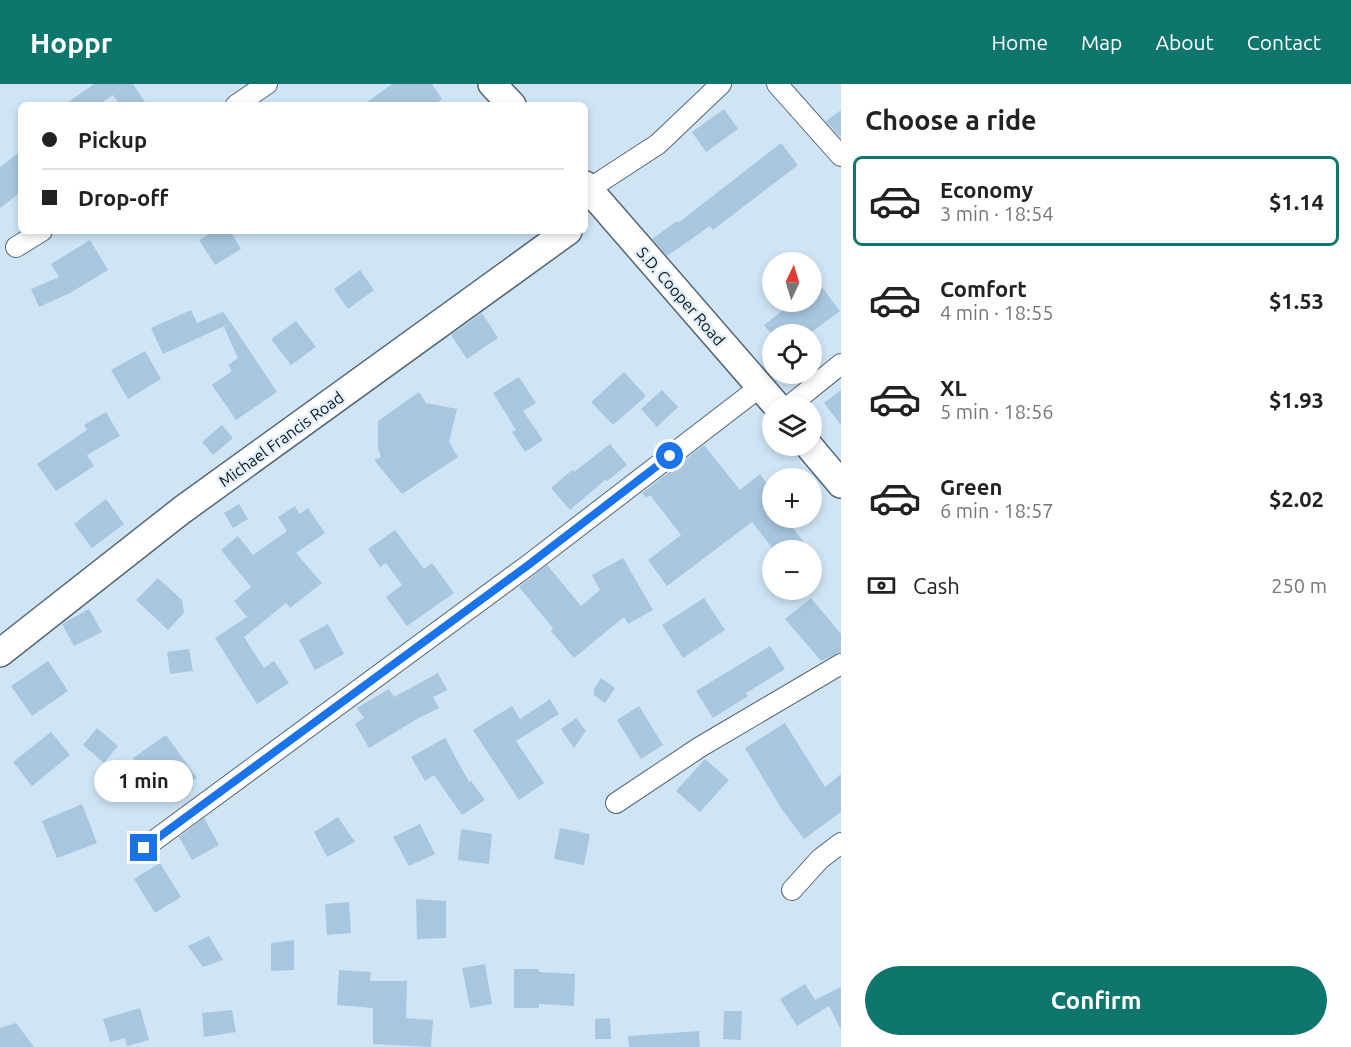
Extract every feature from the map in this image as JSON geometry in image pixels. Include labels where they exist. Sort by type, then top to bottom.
[{"type":"street","points":[[240,102],[267,84]]},
{"type":"street","points":[[492,84],[509,102]]},
{"type":"street","points":[[590,200],[658,144],[721,84]]},
{"type":"street","points":[[777,84],[841,156]]},
{"type":"street","name":"S.D. Cooper Road","points":[[590,200],[767,396]]},
{"type":"street","points":[[16,247],[37,234]]},
{"type":"street","name":"Michael Francis Road","points":[[0,653],[182,510],[564,234]]},
{"type":"street","points":[[801,396],[841,364]]},
{"type":"street","points":[[144,848],[527,566],[762,401]]},
{"type":"street","points":[[817,456],[841,484]]},
{"type":"street","points":[[616,802],[700,747],[841,664]]},
{"type":"street","points":[[792,890],[820,859],[841,843]]},
{"type":"building","points":[[94,84],[133,84],[145,102],[118,102],[113,95],[102,102],[68,102]]},
{"type":"building","points":[[392,84],[432,84],[442,99],[438,102],[367,102]]},
{"type":"building","points":[[724,109],[738,129],[706,152],[692,132]]},
{"type":"building","points":[[841,110],[841,138],[826,121]]},
{"type":"building","points":[[781,143],[798,165],[713,230],[710,226],[667,256],[652,239],[677,221],[678,223]]},
{"type":"building","points":[[18,153],[18,194],[0,208],[0,167]]},
{"type":"building","points":[[209,234],[232,234],[241,249],[215,265],[199,240]]},
{"type":"building","points":[[90,240],[108,270],[70,293],[39,307],[31,289],[59,277],[51,264]]},
{"type":"building","points":[[360,270],[374,290],[348,309],[334,289]]},
{"type":"building","points":[[822,287],[840,311],[822,324],[765,324],[781,312],[822,312]]},
{"type":"building","points":[[191,310],[197,323],[223,312],[231,323],[163,354],[151,328]]},
{"type":"building","points":[[482,313],[498,338],[467,359],[451,335]]},
{"type":"building","points":[[296,321],[316,347],[291,365],[271,339]]},
{"type":"building","points":[[231,323],[277,392],[236,420],[212,385],[232,371],[228,365],[238,358],[224,327]]},
{"type":"building","points":[[145,351],[161,379],[128,399],[111,370]]},
{"type":"building","points":[[624,372],[646,396],[613,425],[591,402]]},
{"type":"building","points":[[519,377],[536,403],[523,411],[543,440],[525,452],[512,432],[516,430],[493,393]]},
{"type":"building","points":[[662,390],[678,407],[657,427],[641,409]]},
{"type":"building","points":[[841,390],[841,425],[824,403]]},
{"type":"building","points":[[419,392],[426,403],[457,409],[449,442],[458,457],[402,494],[374,460],[381,457],[378,448],[378,421]]},
{"type":"building","points":[[106,412],[120,436],[87,455],[94,466],[56,491],[37,464],[87,430],[84,425]]},
{"type":"building","points":[[222,425],[233,438],[213,455],[202,442]]},
{"type":"building","points":[[610,444],[627,465],[607,481],[605,480],[570,510],[551,488],[572,470],[574,472]]},
{"type":"building","points":[[704,445],[740,490],[760,474],[762,477],[762,528],[793,528],[802,540],[766,540],[752,522],[667,586],[648,560],[681,535],[650,495],[646,498],[642,493]]},
{"type":"building","points":[[106,499],[124,524],[92,548],[74,524]]},
{"type":"building","points":[[239,504],[248,519],[233,528],[224,513]]},
{"type":"building","points":[[295,506],[300,514],[308,508],[325,533],[296,553],[322,583],[290,608],[286,603],[244,637],[264,668],[274,661],[289,683],[257,704],[215,638],[247,617],[234,601],[251,587],[221,550],[238,536],[253,555],[287,531],[278,517]]},
{"type":"building","points":[[395,530],[424,569],[432,563],[454,593],[407,626],[386,597],[402,585],[386,563],[380,567],[368,549]]},
{"type":"building","points":[[623,558],[653,610],[628,624],[624,617],[574,658],[519,587],[547,565],[581,606],[600,590],[592,575]]},
{"type":"building","points":[[158,578],[182,600],[184,613],[168,630],[136,600]]},
{"type":"building","points":[[704,598],[725,630],[683,658],[662,625]]},
{"type":"building","points":[[809,600],[813,600],[841,634],[841,652],[821,661],[785,619]]},
{"type":"building","points":[[89,609],[102,632],[74,646],[62,624]]},
{"type":"building","points":[[328,624],[344,654],[315,670],[299,640]]},
{"type":"building","points":[[770,646],[785,669],[746,693],[748,696],[713,718],[696,691]]},
{"type":"building","points":[[189,649],[193,671],[170,674],[167,652]]},
{"type":"building","points":[[48,661],[68,691],[32,716],[11,686]]},
{"type":"building","points":[[438,673],[447,690],[433,697],[439,708],[369,748],[355,724],[364,718],[357,708],[389,689],[394,697]]},
{"type":"building","points":[[601,678],[615,688],[605,703],[594,695],[594,689]]},
{"type":"building","points":[[550,699],[559,714],[516,741],[544,783],[519,800],[473,730],[512,706],[520,719]]},
{"type":"building","points":[[639,706],[663,745],[641,759],[617,720]]},
{"type":"building","points":[[576,718],[586,731],[574,748],[561,729]]},
{"type":"building","points":[[785,723],[825,787],[841,774],[841,812],[804,839],[781,808],[745,748]]},
{"type":"building","points":[[97,728],[118,746],[104,763],[83,745]]},
{"type":"building","points":[[51,732],[70,755],[32,786],[13,762]]},
{"type":"building","points":[[166,735],[197,778],[163,802],[133,758]]},
{"type":"building","points":[[445,738],[469,782],[471,781],[485,800],[462,815],[434,775],[425,781],[411,757]]},
{"type":"building","points":[[705,759],[729,780],[700,812],[676,791]]},
{"type":"building","points":[[82,804],[97,843],[57,858],[42,821]]},
{"type":"building","points":[[338,817],[355,842],[327,857],[314,832]]},
{"type":"building","points":[[204,818],[219,845],[192,860],[179,837]]},
{"type":"building","points":[[420,824],[435,854],[409,866],[393,837]]},
{"type":"building","points":[[560,828],[590,834],[584,865],[554,859]]},
{"type":"building","points":[[461,829],[492,834],[489,864],[458,860]]},
{"type":"building","points":[[160,863],[181,897],[155,913],[134,879]]},
{"type":"building","points":[[416,899],[446,901],[446,938],[417,939]]},
{"type":"building","points":[[349,902],[351,933],[327,935],[325,904]]},
{"type":"building","points":[[209,936],[223,960],[203,967],[188,946]]},
{"type":"building","points":[[294,940],[294,970],[271,971],[271,943]]},
{"type":"building","points":[[485,964],[492,1004],[470,1008],[462,968]]},
{"type":"building","points":[[514,969],[539,969],[539,972],[575,974],[574,1006],[539,1004],[539,1008],[514,1008]]},
{"type":"building","points":[[339,970],[371,972],[370,981],[407,981],[406,1018],[433,1020],[431,1047],[373,1044],[373,1008],[337,1005]]},
{"type":"building","points":[[805,984],[815,1000],[841,987],[841,1030],[829,1006],[797,1026],[780,999]]},
{"type":"building","points":[[140,1008],[149,1040],[127,1046],[125,1038],[110,1042],[103,1019]]},
{"type":"building","points":[[232,1010],[236,1032],[204,1037],[202,1013]]},
{"type":"building","points":[[724,1011],[742,1011],[741,1040],[723,1039]]},
{"type":"building","points":[[610,1018],[611,1039],[595,1039],[595,1019]]},
{"type":"building","points":[[16,1023],[34,1047],[0,1047],[0,1028]]},
{"type":"building","points":[[699,1031],[700,1047],[629,1047],[628,1036]]},
{"type":"route","points":[[144,848],[527,566],[670,456]]}]
